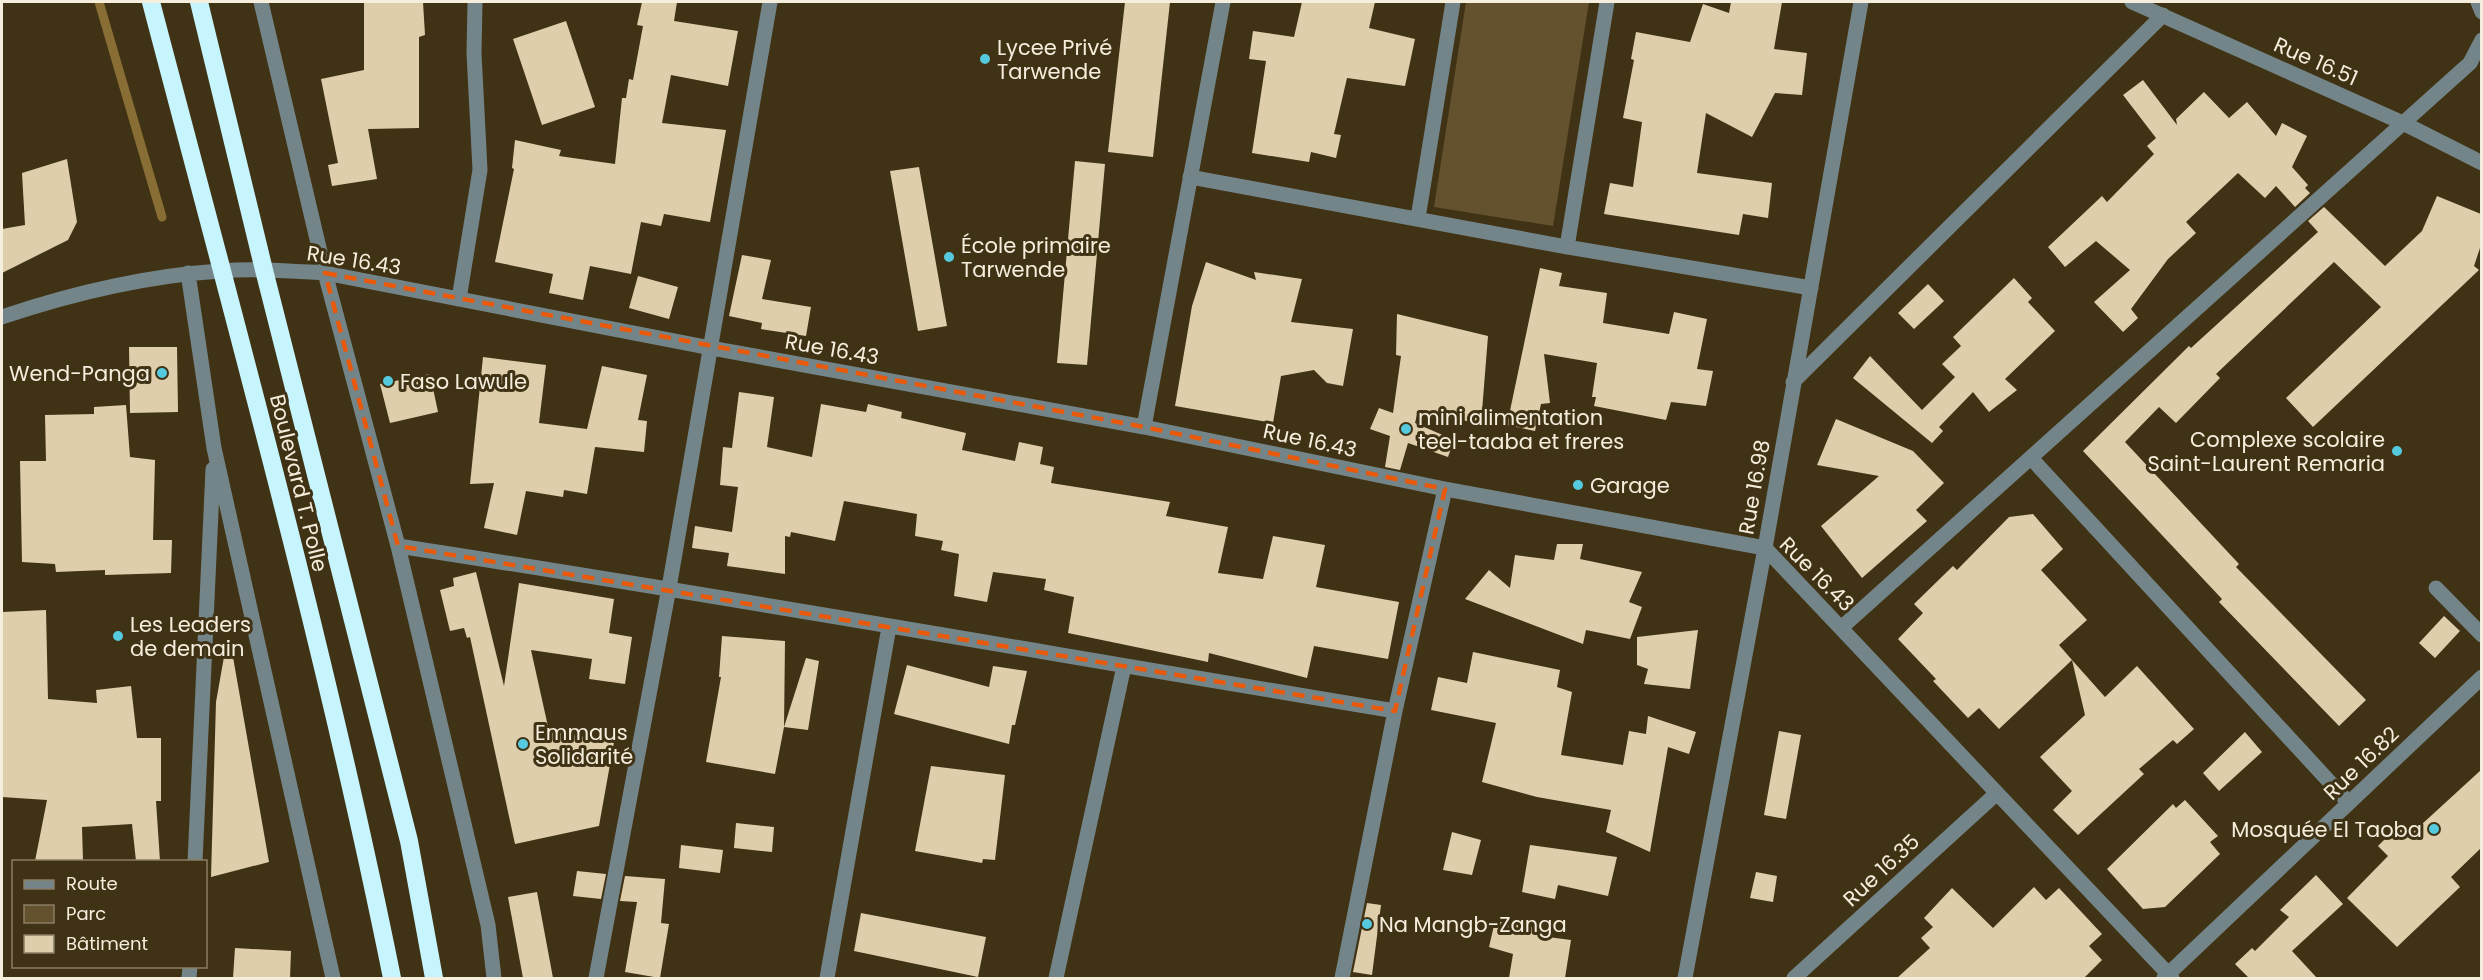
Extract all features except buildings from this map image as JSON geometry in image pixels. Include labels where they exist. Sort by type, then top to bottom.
[{"type":"highway","name":"Boulevard T. Polle","points":[[151,2],[222,270],[369,864],[392,978]]},
{"type":"highway","name":"Boulevard T. Polle","points":[[199,2],[264,270],[409,841],[434,978]]},
{"type":"street","points":[[261,2],[325,273],[398,546],[485,914],[494,978]]},
{"type":"street","points":[[459,299],[480,170],[474,53],[475,2]]},
{"type":"street","points":[[596,978],[669,588],[770,2]]},
{"type":"street","points":[[1144,427],[1223,2]]},
{"type":"street","points":[[1418,218],[1453,2]]},
{"type":"street","points":[[1567,247],[1607,2]]},
{"type":"street","name":"Rue 16.98","points":[[1685,978],[1765,549],[1861,2]]},
{"type":"street","name":"Rue 16.51","points":[[2132,2],[2403,123],[2481,163]]},
{"type":"street","points":[[2478,2],[2481,12]]},
{"type":"street","points":[[1793,382],[2163,15]]},
{"type":"street","points":[[1841,628],[2470,63],[2481,39]]},
{"type":"street","points":[[1190,177],[1567,247],[1811,288]]},
{"type":"street","name":"Rue 16.43","points":[[2,316],[114,284],[188,273],[222,270],[325,273],[711,348],[1144,427],[1445,489],[1765,549],[2168,977]]},
{"type":"street","points":[[188,273],[214,448],[333,978]]},
{"type":"street","points":[[195,860],[214,448]]},
{"type":"street","points":[[2031,458],[2349,803]]},
{"type":"street","points":[[1342,978],[1395,711],[1445,489]]},
{"type":"street","points":[[398,546],[669,588],[1395,711]]},
{"type":"street","points":[[2436,588],[2481,635]]},
{"type":"street","points":[[827,978],[889,627]]},
{"type":"street","points":[[1056,978],[1124,666]]},
{"type":"street","name":"Rue 16.82","points":[[2168,977],[2481,677]]},
{"type":"street","name":"Rue 16.35","points":[[1794,978],[1996,793]]},
{"type":"highlighted area","points":[[325,273],[1144,427],[1445,489],[1395,711],[398,546]]},
{"type":"green space","points":[[1466,2],[1589,2],[1553,226],[1434,207]]},
{"type":"waterway","points":[[99,2],[162,217]]},
{"type":"place","name":"Lycee Privé Tarwende","points":[[985,59]]},
{"type":"place","name":"École primaire Tarwende","points":[[949,257]]},
{"type":"place","name":"Wend-Panga","points":[[162,373]]},
{"type":"place","name":"Faso Lawule","points":[[388,381]]},
{"type":"place","name":"mini alimentation teel-taaba et freres","points":[[1406,429]]},
{"type":"place","name":"Complexe scolaire Saint-Laurent Remaria","points":[[2397,451]]},
{"type":"place","name":"Garage","points":[[1578,485]]},
{"type":"place","name":"Les Leaders de demain","points":[[118,636]]},
{"type":"place","name":"Emmaus Solidarité","points":[[523,744]]},
{"type":"place","name":"Mosquée El Taoba","points":[[2434,829]]},
{"type":"place","name":"Na Mangb-Zanga","points":[[1367,924]]}]
